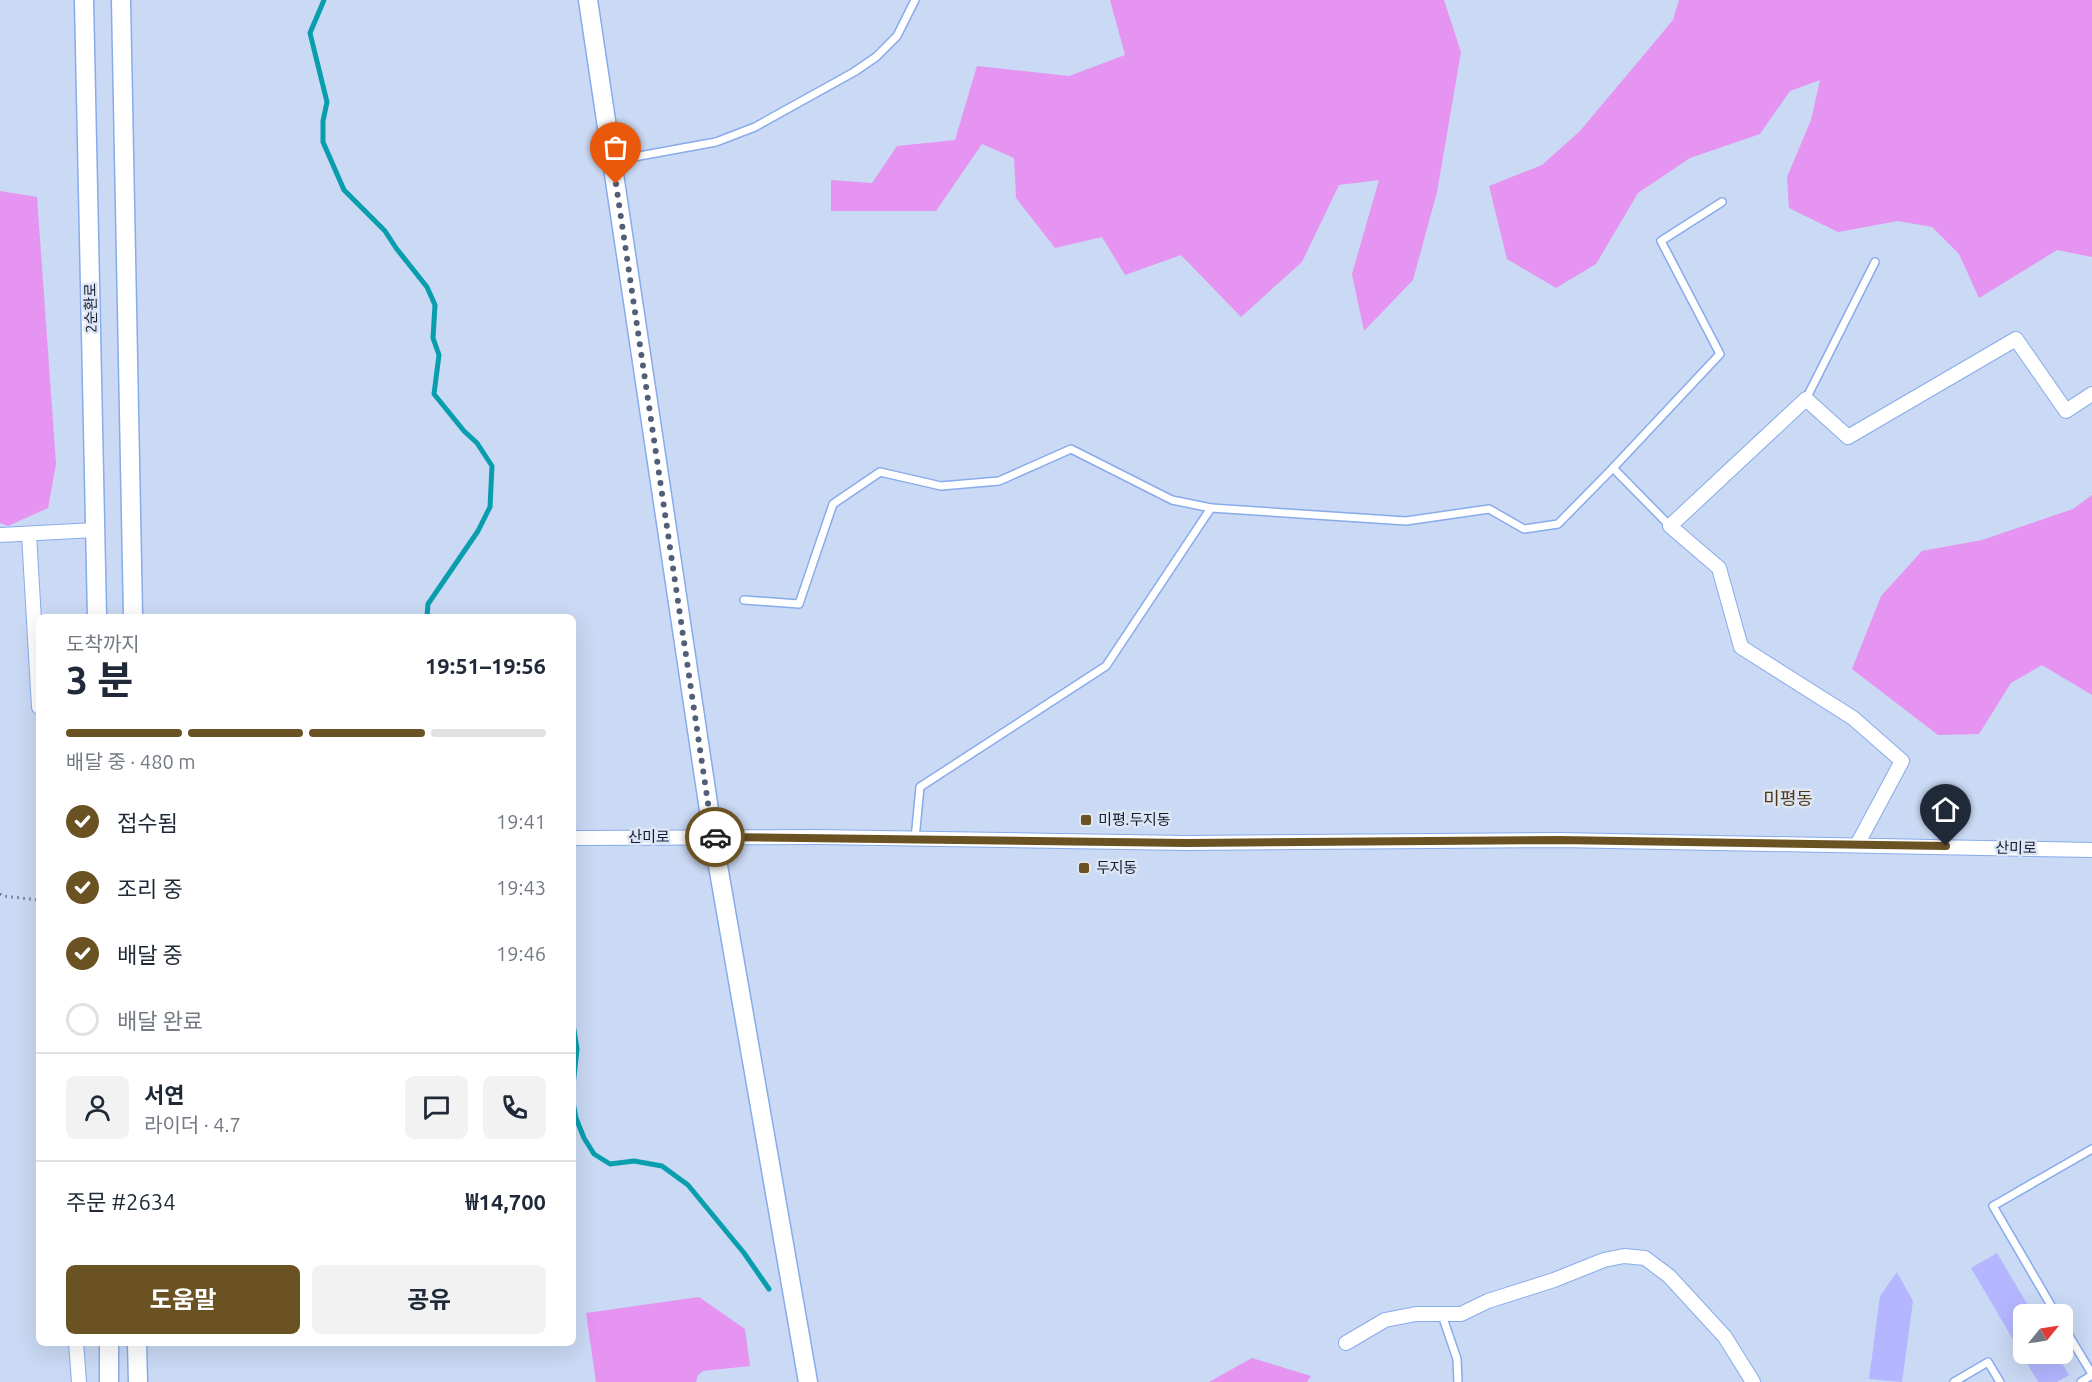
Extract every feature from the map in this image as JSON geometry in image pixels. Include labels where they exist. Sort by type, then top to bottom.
[{"type":"street","name":"2순환로","points":[[84,0],[97,614]]},
{"type":"street","points":[[121,0],[133,614]]},
{"type":"street","points":[[588,0],[713,837],[808,1382]]},
{"type":"street","points":[[1857,845],[1902,761],[1853,718],[1741,647],[1719,568],[1670,526],[1806,399],[1848,436],[2016,339],[2066,411],[2092,394]]},
{"type":"street","points":[[0,535],[95,530]]},
{"type":"street","points":[[29,534],[36,655]]},
{"type":"street","name":"산미로","points":[[576,838],[713,837],[1187,843],[1559,840],[2092,850]]},
{"type":"street","points":[[1346,1343],[1384,1320],[1416,1314],[1461,1314],[1488,1301],[1554,1280],[1604,1260],[1624,1256],[1645,1258],[1670,1276],[1705,1312],[1725,1337],[1753,1382]]},
{"type":"street","points":[[76,1346],[79,1382]]},
{"type":"street","points":[[109,1346],[109,1382]]},
{"type":"street","points":[[137,1346],[138,1382]]},
{"type":"lane","points":[[612,161],[716,142],[755,127],[854,72],[876,57],[897,36],[915,0]]},
{"type":"lane","points":[[744,600],[799,604],[833,504],[880,472],[941,486],[999,481],[1071,449],[1172,500],[1211,508],[1406,521],[1489,508],[1524,530],[1558,524],[1720,354],[1661,241],[1722,202]]},
{"type":"lane","points":[[1806,399],[1875,262]]},
{"type":"lane","points":[[1613,468],[1670,526]]},
{"type":"lane","points":[[915,839],[920,788],[1106,666],[1211,508]]},
{"type":"lane","points":[[2050,1304],[1993,1206],[2092,1149]]},
{"type":"lane","points":[[1442,1315],[1457,1359],[1458,1382]]},
{"type":"lane","points":[[2073,1343],[2092,1375],[2081,1382]]},
{"type":"lane","points":[[1954,1382],[1988,1362],[2000,1382]]},
{"type":"path","points":[[0,894],[36,900]]},
{"type":"shaded area","points":[[1110,0],[1444,0],[1461,52],[1437,192],[1413,280],[1364,331],[1352,274],[1379,180],[1339,185],[1302,262],[1241,317],[1181,255],[1125,275],[1102,237],[1055,248],[1016,198],[1014,158],[982,144],[936,211],[831,211],[831,180],[872,183],[897,146],[955,140],[977,66],[1069,76],[1125,55]]},
{"type":"shaded area","points":[[1679,0],[2092,0],[2092,257],[2057,250],[1979,298],[1959,254],[1932,227],[1898,221],[1838,232],[1789,208],[1787,177],[1811,120],[1820,80],[1790,91],[1760,134],[1690,158],[1638,193],[1596,264],[1556,288],[1507,259],[1489,186],[1542,165],[1580,131],[1673,20]]},
{"type":"shaded area","points":[[0,191],[37,197],[56,464],[48,508],[8,526],[0,523]]},
{"type":"shaded area","points":[[2092,495],[2092,695],[2042,665],[2011,683],[1979,734],[1938,735],[1852,669],[1881,596],[1922,551],[1982,540],[2073,509]]},
{"type":"shaded area","points":[[699,1297],[745,1329],[750,1366],[703,1371],[698,1375],[696,1382],[596,1382],[586,1313]]},
{"type":"shaded area","points":[[1252,1358],[1311,1376],[1307,1382],[1209,1382]]},
{"type":"building","points":[[1997,1253],[2027,1304],[2013,1304],[2013,1339],[1971,1268]]},
{"type":"building","points":[[1897,1272],[1913,1301],[1902,1382],[1869,1379],[1880,1296]]},
{"type":"building","points":[[2027,1364],[2062,1364],[2069,1375],[2057,1382],[2038,1382]]},
{"type":"waterway","points":[[324,0],[310,33],[327,102],[323,121],[323,142],[344,190],[385,231],[427,287],[435,305],[433,338],[439,355],[434,394],[464,431],[477,443],[492,466],[490,507],[478,531],[428,604],[427,614]]},
{"type":"waterway","points":[[576,1043],[576,1058]]},
{"type":"waterway","points":[[576,1118],[594,1154],[610,1164],[634,1161],[662,1166],[688,1185],[744,1253],[769,1289]]},
{"type":"way so far","points":[[616,184],[713,837],[715,837]]},
{"type":"place","name":"미평.두지동","points":[[1086,820]]},
{"type":"place","name":"두지동","points":[[1084,868]]},
{"type":"district","name":"미평동","points":[[1788,799]]},
{"type":"route","points":[[715,837],[1187,843],[1559,840],[1946,846]]}]
